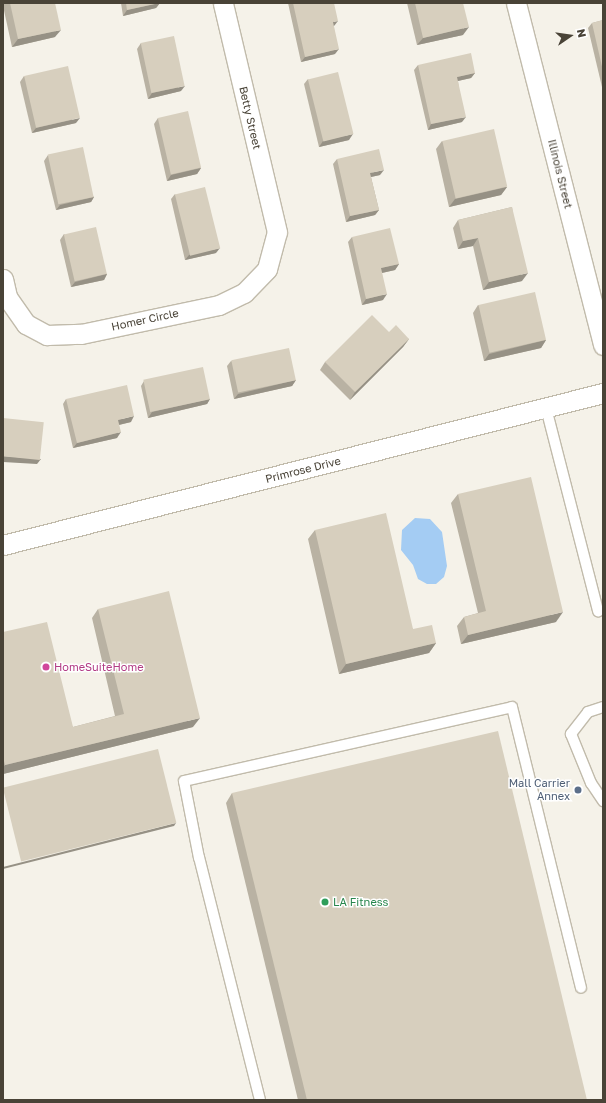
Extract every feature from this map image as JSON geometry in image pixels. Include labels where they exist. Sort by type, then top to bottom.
[{"type":"street","name":"Betty Street","points":[[223,3],[277,232]]},
{"type":"street","name":"Illinois Street","points":[[516,3],[603,345]]},
{"type":"street","name":"Homer Circle","points":[[3,279],[8,297],[26,324],[47,335],[82,334],[219,305],[244,293],[267,269],[277,232]]},
{"type":"street","name":"Primrose Drive","points":[[3,545],[603,393]]},
{"type":"lane","points":[[546,408],[598,611]]},
{"type":"lane","points":[[260,1100],[199,858],[184,781],[512,707],[581,988]]},
{"type":"lane","points":[[603,707],[588,712],[571,734],[599,788],[603,801]]},
{"type":"water","points":[[415,518],[430,519],[442,532],[447,566],[444,577],[436,584],[427,584],[418,579],[413,565],[401,550],[402,530]]},
{"type":"building","points":[[10,3],[55,3],[61,30],[18,39]]},
{"type":"building","points":[[126,3],[159,3],[127,10]]},
{"type":"building","points":[[293,3],[334,3],[338,21],[333,22],[339,49],[305,57]]},
{"type":"building","points":[[415,3],[463,3],[469,27],[423,38]]},
{"type":"building","points":[[603,20],[603,71],[592,23]]},
{"type":"building","points":[[174,36],[185,86],[151,93],[141,43]]},
{"type":"building","points":[[471,53],[475,73],[457,77],[466,117],[431,124],[418,65]]},
{"type":"building","points":[[68,66],[80,118],[36,128],[24,76]]},
{"type":"building","points":[[338,72],[353,134],[323,142],[308,79]]},
{"type":"building","points":[[188,111],[201,168],[171,174],[158,118]]},
{"type":"building","points":[[494,129],[507,186],[456,198],[442,141]]},
{"type":"building","points":[[83,147],[94,197],[58,204],[48,154]]},
{"type":"building","points":[[379,149],[384,170],[370,173],[379,210],[350,216],[337,159]]},
{"type":"building","points":[[205,187],[220,248],[190,256],[175,194]]},
{"type":"building","points":[[512,207],[528,273],[489,282],[478,238],[463,241],[458,220]]},
{"type":"building","points":[[96,227],[107,274],[75,281],[64,234]]},
{"type":"building","points":[[390,228],[399,264],[381,268],[387,294],[366,299],[352,237]]},
{"type":"building","points":[[535,292],[546,340],[490,353],[478,305]]},
{"type":"building","points":[[372,315],[389,332],[396,325],[409,339],[355,392],[325,362]]},
{"type":"building","points":[[289,348],[296,380],[238,393],[231,360]]},
{"type":"building","points":[[203,367],[210,399],[150,412],[143,380]]},
{"type":"building","points":[[127,385],[134,416],[118,420],[121,432],[77,443],[66,399]]},
{"type":"building","points":[[3,418],[44,422],[40,460],[3,456]]},
{"type":"building","points":[[531,477],[563,612],[468,635],[464,617],[486,611],[458,494]]},
{"type":"building","points":[[386,513],[413,629],[432,625],[436,643],[346,664],[315,530]]},
{"type":"building","points":[[169,591],[200,718],[5,765],[3,757],[3,632],[47,622],[73,727],[124,714],[98,609]]},
{"type":"building","points":[[498,731],[587,1100],[307,1100],[232,793]]},
{"type":"building","points":[[158,749],[176,823],[21,861],[3,788]]},
{"type":"place","name":"HomeSuiteHome","points":[[46,667]]},
{"type":"place","name":"Mall Carrier Annex","points":[[578,790]]},
{"type":"place","name":"LA Fitness","points":[[325,902]]}]
